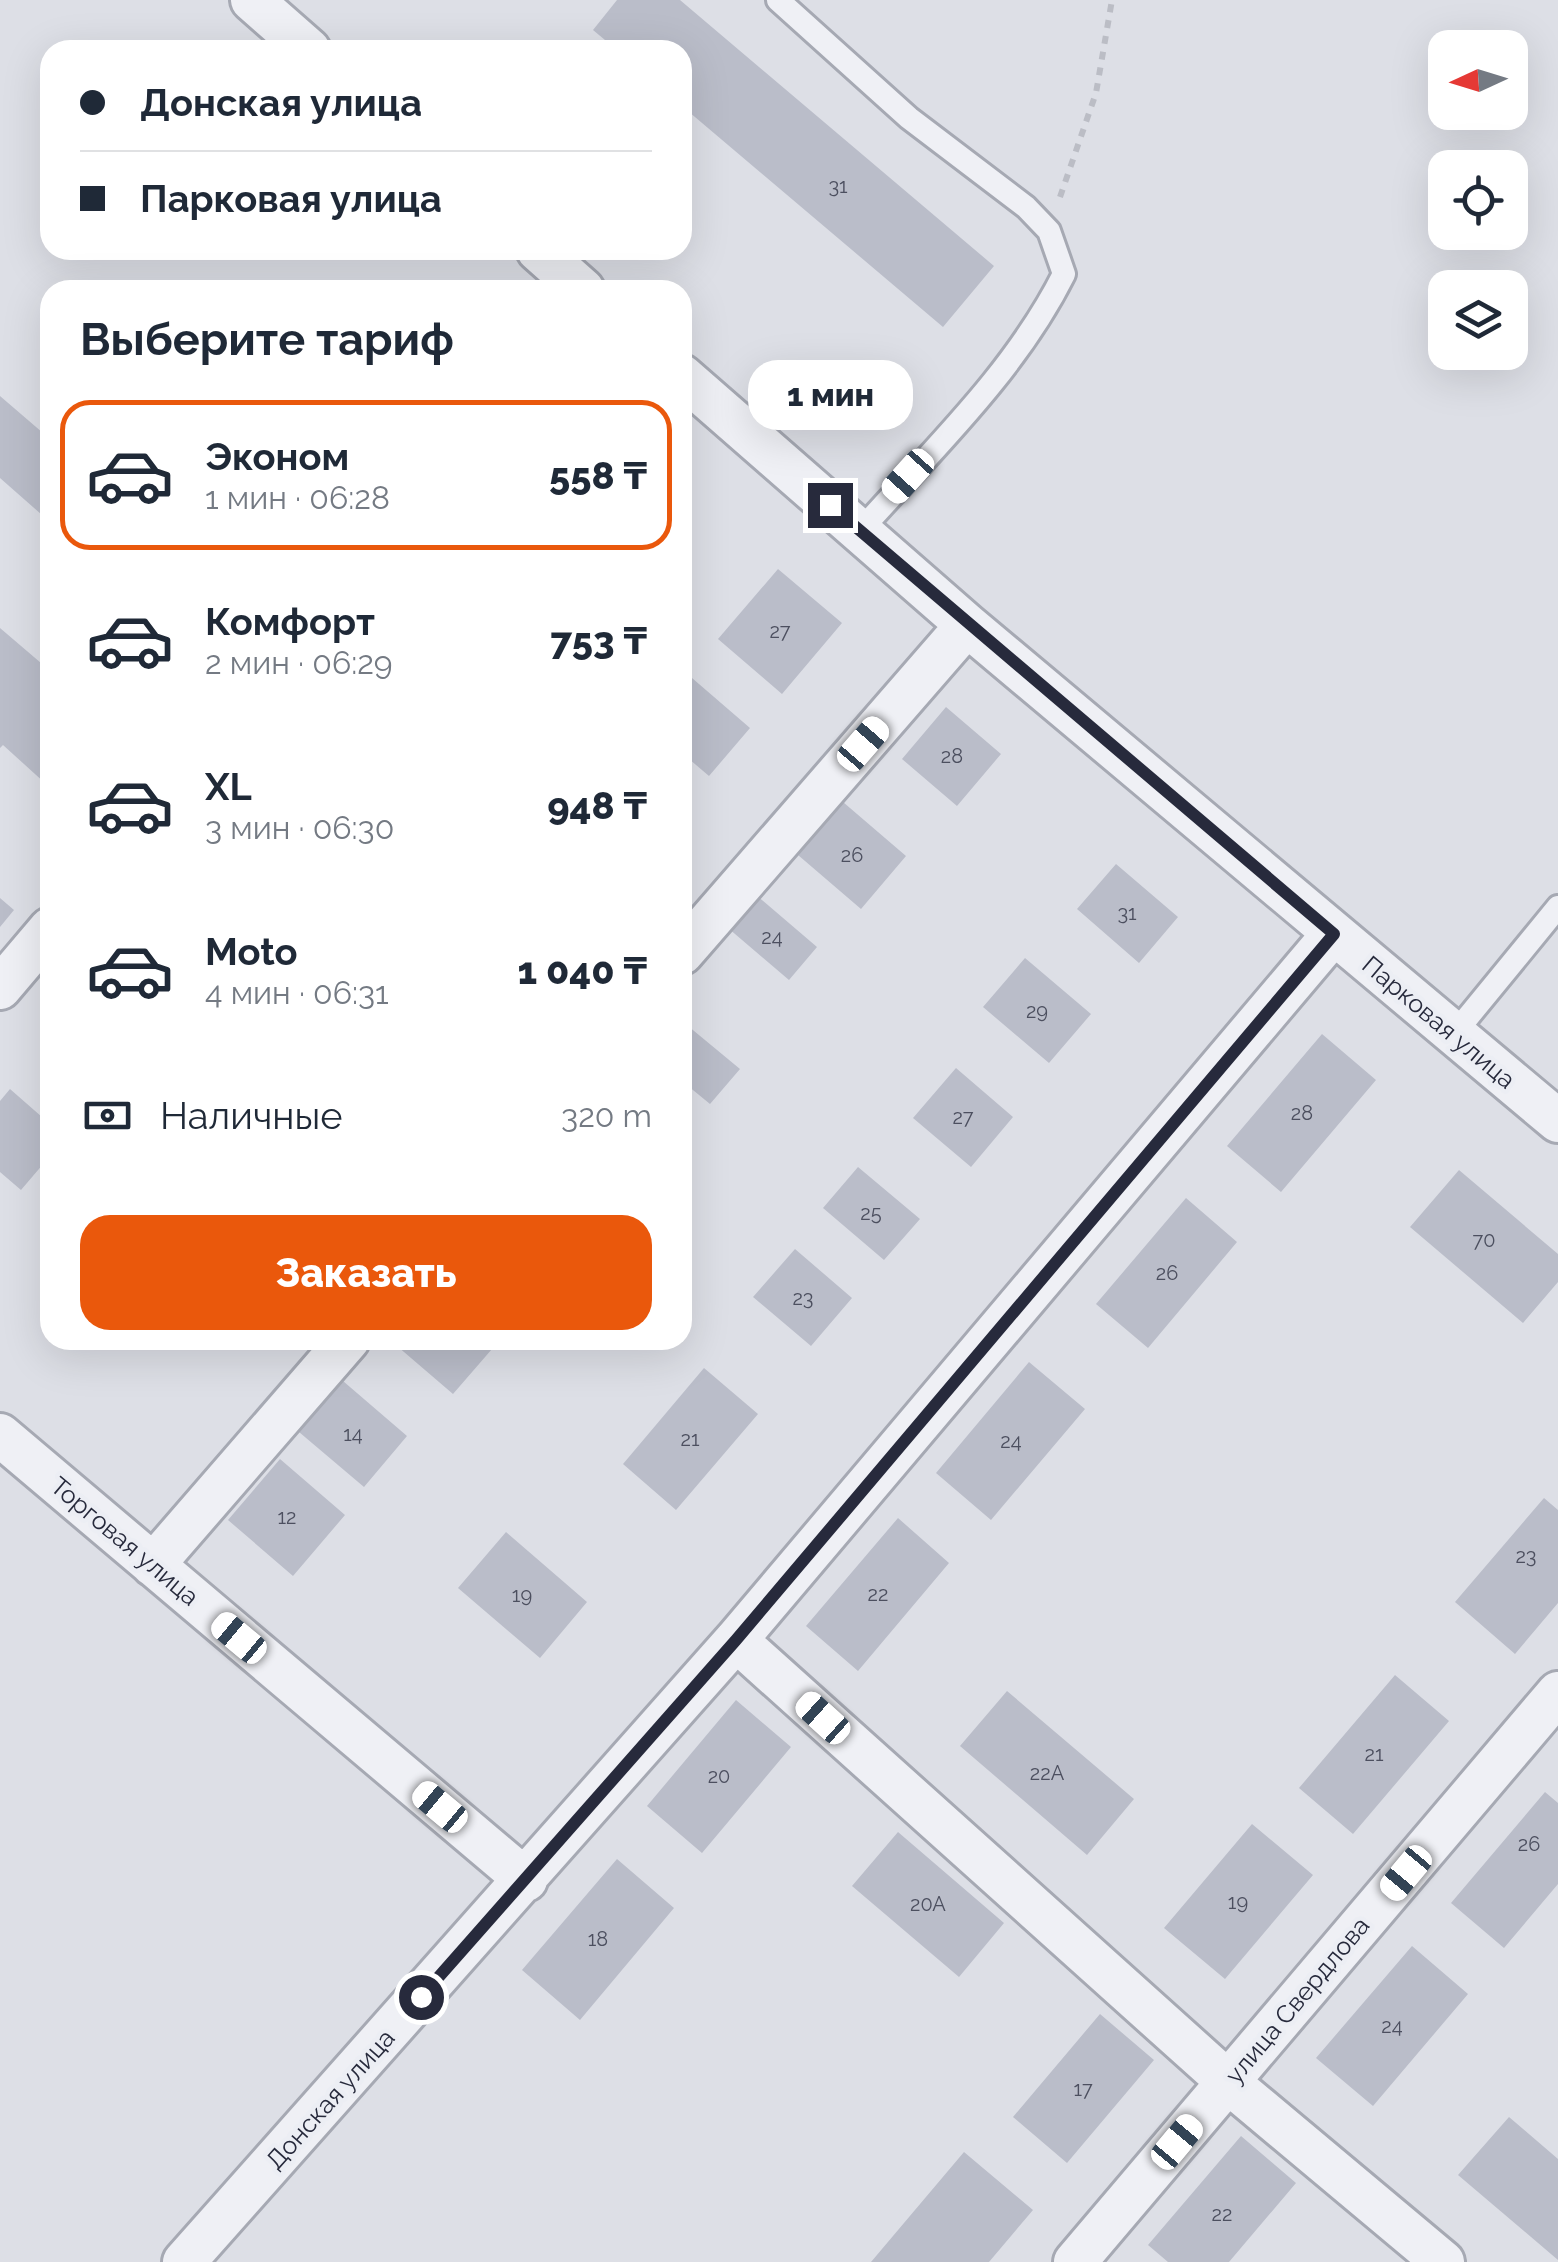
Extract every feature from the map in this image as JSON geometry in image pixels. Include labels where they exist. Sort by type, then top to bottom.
[{"type":"street","points":[[252,0],[298,40]]},
{"type":"street","points":[[549,260],[572,280]]},
{"type":"street","name":"Парковая улица","points":[[692,385],[966,625],[1558,1122]]},
{"type":"street","points":[[692,941],[966,625]]},
{"type":"street","name":"Донская улица","points":[[184,2262],[736,1640],[1334,934]]},
{"type":"street","points":[[0,988],[40,941]]},
{"type":"street","points":[[153,1565],[339,1350]]},
{"type":"street","name":"Торговая улица","points":[[0,1435],[526,1880]]},
{"type":"street","points":[[736,1640],[1228,2082],[1442,2262]]},
{"type":"street","name":"улица Свердлова","points":[[1075,2262],[1558,1693]]},
{"type":"lane","points":[[778,0],[909,118],[1026,207],[1049,231],[1064,274],[1038,326],[860,531]]},
{"type":"lane","points":[[1454,1034],[1558,907]]},
{"type":"path","points":[[1049,231],[1096,92],[1112,0]]},
{"type":"building","points":[[617,0],[680,0],[994,266],[943,327],[692,114],[692,40],[605,40],[593,30]]},
{"type":"building","points":[[0,396],[40,430],[40,513],[0,478]]},
{"type":"building","points":[[778,569],[842,623],[782,694],[718,639]]},
{"type":"building","points":[[0,628],[40,662],[40,779],[3,745],[0,748]]},
{"type":"building","points":[[692,678],[750,728],[709,776],[692,762]]},
{"type":"building","points":[[946,707],[1001,754],[957,806],[902,759]]},
{"type":"building","points":[[843,802],[906,856],[861,909],[798,855]]},
{"type":"building","points":[[1116,864],[1178,917],[1139,963],[1077,909]]},
{"type":"building","points":[[756,895],[817,947],[789,980],[728,928]]},
{"type":"building","points":[[0,898],[14,910],[0,927]]},
{"type":"building","points":[[1025,958],[1091,1014],[1049,1063],[983,1007]]},
{"type":"building","points":[[692,1029],[740,1069],[710,1104],[692,1089]]},
{"type":"building","points":[[1322,1034],[1376,1080],[1281,1192],[1227,1146]]},
{"type":"building","points":[[956,1068],[1013,1117],[971,1167],[913,1118]]},
{"type":"building","points":[[10,1089],[40,1115],[40,1168],[21,1190],[0,1172],[0,1101]]},
{"type":"building","points":[[858,1167],[920,1219],[884,1260],[823,1208]]},
{"type":"building","points":[[1459,1170],[1558,1254],[1558,1282],[1523,1323],[1410,1227]]},
{"type":"building","points":[[1186,1198],[1237,1242],[1148,1348],[1096,1304]]},
{"type":"building","points":[[795,1249],[852,1298],[811,1346],[753,1297]]},
{"type":"building","points":[[402,1350],[491,1350],[453,1394]]},
{"type":"building","points":[[1029,1362],[1085,1409],[991,1520],[936,1473]]},
{"type":"building","points":[[704,1368],[758,1414],[676,1510],[623,1464]]},
{"type":"building","points":[[343,1381],[407,1436],[364,1487],[299,1432]]},
{"type":"building","points":[[280,1459],[345,1515],[293,1576],[228,1520]]},
{"type":"building","points":[[1544,1498],[1558,1510],[1558,1603],[1515,1654],[1455,1602]]},
{"type":"building","points":[[898,1518],[949,1563],[858,1671],[806,1626]]},
{"type":"building","points":[[506,1532],[587,1602],[540,1658],[458,1588]]},
{"type":"building","points":[[1395,1675],[1449,1721],[1353,1834],[1299,1788]]},
{"type":"building","points":[[1007,1691],[1134,1799],[1087,1855],[960,1746]]},
{"type":"building","points":[[736,1700],[791,1747],[702,1853],[647,1806]]},
{"type":"building","points":[[1545,1792],[1558,1803],[1558,1884],[1504,1948],[1451,1903]]},
{"type":"building","points":[[1252,1824],[1313,1875],[1225,1979],[1164,1928]]},
{"type":"building","points":[[898,1832],[1004,1923],[959,1977],[852,1886]]},
{"type":"building","points":[[617,1859],[674,1908],[580,2020],[522,1970]]},
{"type":"building","points":[[1412,1946],[1468,1994],[1373,2106],[1316,2058]]},
{"type":"building","points":[[1100,2014],[1154,2060],[1067,2163],[1013,2117]]},
{"type":"building","points":[[1509,2117],[1558,2159],[1558,2260],[1458,2175]]},
{"type":"building","points":[[1241,2136],[1296,2183],[1229,2262],[1168,2262],[1148,2245]]},
{"type":"building","points":[[964,2152],[1033,2210],[989,2262],[871,2262]]},
{"type":"route","points":[[421,1997],[736,1640],[1334,934],[966,625],[830,505]]}]
